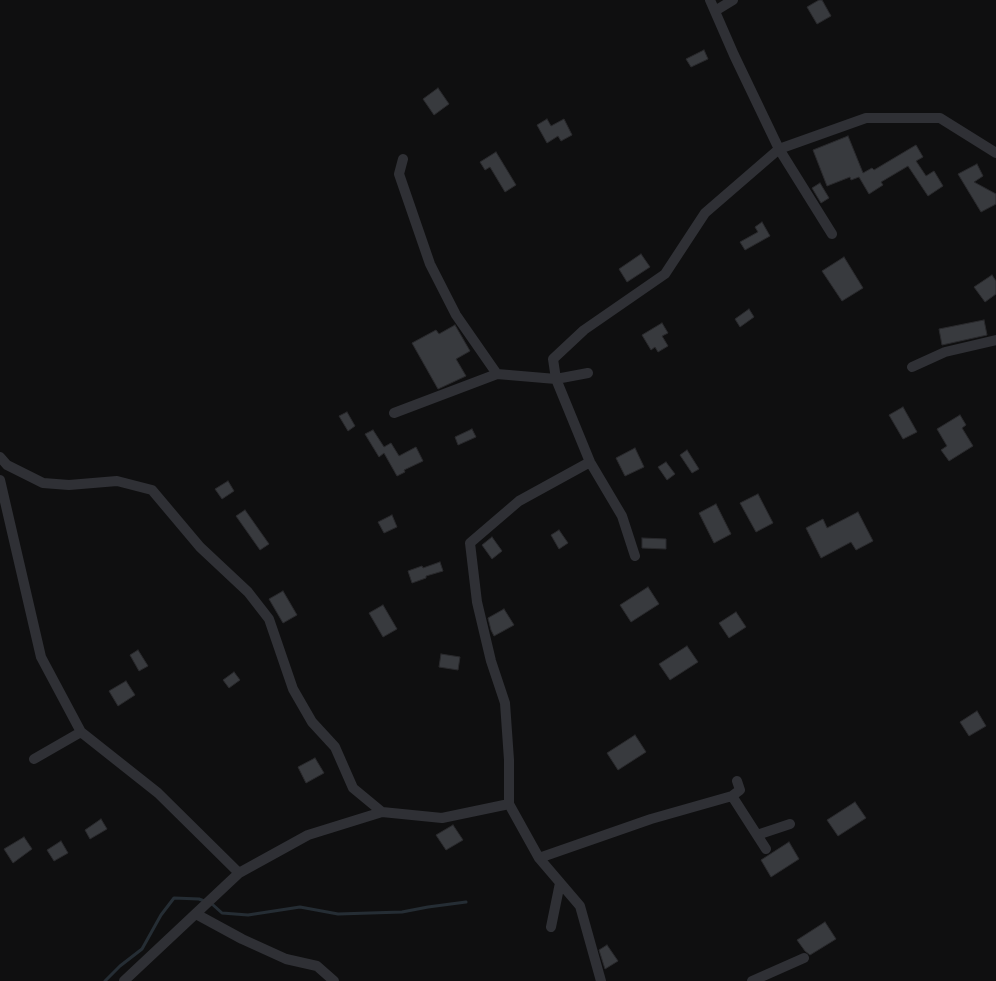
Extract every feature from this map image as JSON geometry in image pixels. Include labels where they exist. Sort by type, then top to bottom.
[{"type":"street","points":[[710,0],[779,149],[832,234]]},
{"type":"street","points":[[715,11],[733,0]]},
{"type":"street","points":[[635,556],[622,516],[590,462],[556,379],[553,359],[584,330],[665,274],[705,213],[779,149],[866,118],[940,118],[996,153]]},
{"type":"street","points":[[403,159],[399,174],[430,264],[456,315],[497,374]]},
{"type":"street","points":[[912,366],[945,352],[996,340]]},
{"type":"street","points":[[394,413],[497,374],[556,379],[588,373]]},
{"type":"street","points":[[0,474],[3,461],[43,483],[69,485],[117,481],[152,490],[200,547],[248,592],[269,619],[293,689],[312,722],[335,747],[353,788],[382,812]]},
{"type":"street","points":[[590,462],[519,501],[470,543],[477,602],[491,661],[505,703],[509,760],[509,804],[539,858],[580,906],[601,981]]},
{"type":"street","points":[[0,480],[41,657],[81,732],[158,793],[239,873]]},
{"type":"street","points":[[34,759],[81,732]]},
{"type":"street","points":[[539,858],[651,819],[732,796],[740,790],[737,781]]},
{"type":"street","points":[[732,796],[766,849]]},
{"type":"street","points":[[124,981],[239,873],[308,835],[382,812],[442,818],[509,804]]},
{"type":"street","points":[[757,835],[790,824]]},
{"type":"street","points":[[551,927],[560,883]]},
{"type":"street","points":[[196,914],[242,939],[286,959],[317,966],[334,981]]},
{"type":"street","points":[[752,981],[804,958]]},
{"type":"building","points":[[822,0],[831,16],[817,24],[807,7]]},
{"type":"building","points":[[704,50],[708,59],[691,67],[686,59]]},
{"type":"building","points":[[438,88],[449,104],[434,115],[423,99]]},
{"type":"building","points":[[547,119],[551,126],[564,119],[572,135],[561,141],[558,136],[547,143],[537,125]]},
{"type":"building","points":[[848,136],[863,173],[872,168],[874,170],[916,145],[923,157],[916,161],[926,176],[934,171],[943,186],[928,196],[908,166],[881,182],[883,185],[869,194],[859,177],[851,180],[850,177],[827,186],[813,150]]},
{"type":"building","points":[[496,152],[516,185],[505,192],[490,167],[485,170],[480,162]]},
{"type":"building","points":[[977,164],[983,176],[974,182],[996,194],[996,204],[981,212],[958,174]]},
{"type":"building","points":[[820,183],[829,198],[821,203],[812,188]]},
{"type":"building","points":[[762,222],[770,236],[745,250],[740,242],[758,232],[755,227]]},
{"type":"building","points":[[641,254],[650,267],[627,282],[619,269]]},
{"type":"building","points":[[844,257],[863,288],[842,301],[822,271]]},
{"type":"building","points":[[992,275],[996,281],[996,294],[985,302],[974,287]]},
{"type":"building","points":[[749,309],[754,317],[740,327],[735,319]]},
{"type":"building","points":[[984,320],[987,335],[942,345],[939,329]]},
{"type":"building","points":[[662,323],[668,333],[662,336],[668,346],[658,352],[655,347],[651,350],[642,335]]},
{"type":"building","points":[[455,325],[470,351],[456,359],[466,376],[438,389],[412,343],[436,330],[439,334]]},
{"type":"building","points":[[903,407],[917,432],[903,439],[889,415]]},
{"type":"building","points":[[347,412],[355,426],[348,431],[339,416]]},
{"type":"building","points":[[960,415],[966,425],[962,428],[973,446],[949,461],[941,450],[947,446],[937,429]]},
{"type":"building","points":[[472,429],[476,437],[458,445],[455,437]]},
{"type":"building","points":[[373,430],[384,447],[391,443],[399,456],[416,447],[423,461],[404,470],[405,472],[397,476],[384,453],[379,457],[365,434]]},
{"type":"building","points":[[635,448],[644,467],[625,476],[616,458]]},
{"type":"building","points":[[687,450],[699,469],[692,473],[680,455]]},
{"type":"building","points":[[666,462],[675,474],[667,480],[658,467]]},
{"type":"building","points":[[228,481],[234,491],[222,499],[215,489]]},
{"type":"building","points":[[758,494],[773,523],[756,532],[740,503]]},
{"type":"building","points":[[716,504],[731,534],[714,543],[699,513]]},
{"type":"building","points":[[245,510],[269,544],[260,550],[236,516]]},
{"type":"building","points":[[858,512],[873,541],[856,550],[851,542],[821,558],[806,528],[823,519],[827,528]]},
{"type":"building","points":[[392,515],[397,527],[384,533],[378,522]]},
{"type":"building","points":[[559,530],[568,543],[559,549],[551,535]]},
{"type":"building","points":[[492,537],[502,551],[492,559],[482,545]]},
{"type":"building","points":[[642,538],[666,539],[666,549],[642,548]]},
{"type":"building","points":[[440,562],[443,571],[412,583],[408,571]]},
{"type":"building","points":[[648,587],[659,604],[631,622],[620,605]]},
{"type":"building","points":[[283,591],[297,615],[283,623],[269,599]]},
{"type":"building","points":[[383,605],[397,629],[383,637],[369,613]]},
{"type":"building","points":[[504,609],[514,625],[494,636],[488,618]]},
{"type":"building","points":[[736,612],[746,627],[729,638],[719,623]]},
{"type":"building","points":[[687,646],[698,662],[670,680],[659,664]]},
{"type":"building","points":[[138,650],[148,666],[139,671],[130,655]]},
{"type":"building","points":[[441,654],[460,657],[458,670],[439,667]]},
{"type":"building","points":[[234,672],[240,680],[229,688],[223,680]]},
{"type":"building","points":[[126,681],[135,695],[118,706],[109,691]]},
{"type":"building","points":[[977,711],[986,726],[969,736],[960,722]]},
{"type":"building","points":[[635,735],[646,752],[618,770],[607,753]]},
{"type":"building","points":[[315,758],[324,773],[306,783],[298,767]]},
{"type":"building","points":[[855,802],[866,818],[838,836],[827,820]]},
{"type":"building","points":[[101,819],[107,829],[90,839],[85,830]]},
{"type":"building","points":[[453,825],[463,840],[446,850],[436,835]]},
{"type":"building","points":[[24,837],[32,849],[13,863],[4,849]]},
{"type":"building","points":[[61,841],[68,853],[54,861],[47,850]]},
{"type":"building","points":[[789,842],[799,859],[771,877],[761,860]]},
{"type":"building","points":[[825,922],[836,939],[810,955],[797,940]]},
{"type":"building","points":[[607,945],[618,961],[605,969],[599,950]]},
{"type":"waterway","points":[[105,981],[120,966],[142,949],[161,915],[174,898],[199,899],[212,904],[222,913],[248,915],[300,907],[338,914],[402,912],[466,902]]}]
